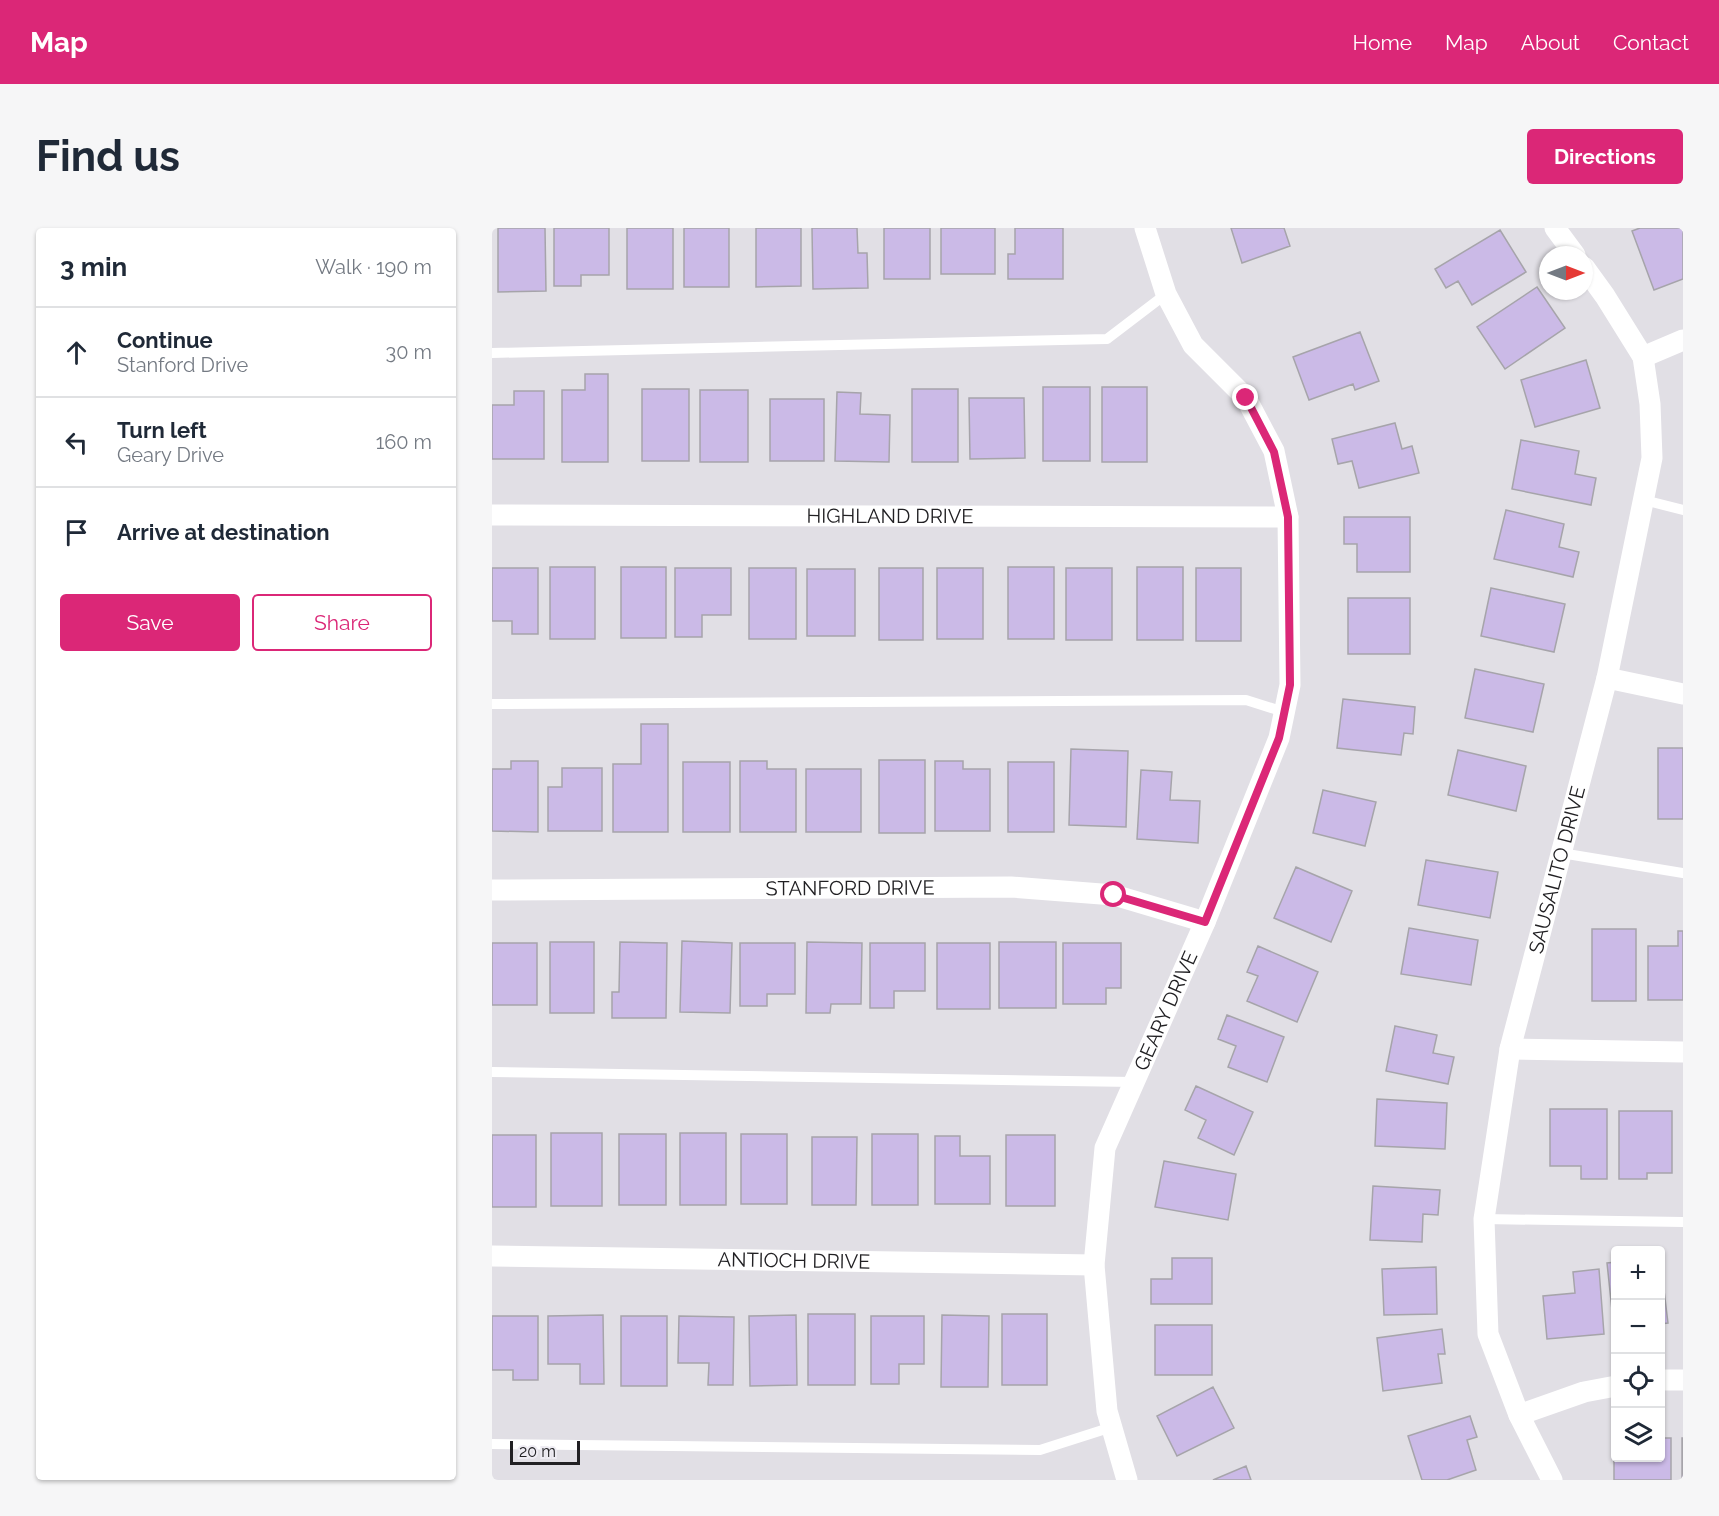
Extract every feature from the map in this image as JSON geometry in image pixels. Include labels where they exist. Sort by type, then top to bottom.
[{"type":"street","name":"GEARY DRIVE","points":[[1127,1480],[1107,1411],[1094,1265],[1105,1148],[1205,922],[1279,738],[1290,685],[1288,517],[1274,452],[1246,398],[1193,345],[1166,294],[1145,234],[1145,228]]},
{"type":"street","points":[[1561,230],[1570,246]]},
{"type":"street","name":"SAUSALITO DRIVE","points":[[1552,1480],[1520,1415],[1488,1334],[1484,1219],[1510,1049],[1607,678],[1652,458],[1650,404],[1643,357],[1593,279]]},
{"type":"street","points":[[1643,357],[1683,340]]},
{"type":"street","name":"HIGHLAND DRIVE","points":[[492,514],[1288,517]]},
{"type":"street","points":[[1607,678],[1683,694]]},
{"type":"street","name":"STANFORD DRIVE","points":[[492,890],[1011,887],[1114,895],[1205,922]]},
{"type":"street","points":[[1510,1049],[1683,1052]]},
{"type":"street","name":"ANTIOCH DRIVE","points":[[492,1256],[1094,1265]]},
{"type":"street","points":[[1665,1380],[1683,1380]]},
{"type":"street","points":[[1520,1415],[1584,1392],[1611,1387]]},
{"type":"lane","points":[[492,353],[1107,339],[1166,294]]},
{"type":"lane","points":[[1644,500],[1683,510]]},
{"type":"lane","points":[[492,704],[1246,700],[1284,712]]},
{"type":"lane","points":[[1561,853],[1683,873]]},
{"type":"lane","points":[[492,1072],[1134,1082]]},
{"type":"lane","points":[[1484,1219],[1683,1221]]},
{"type":"lane","points":[[492,1444],[1040,1450],[1112,1427]]},
{"type":"building","points":[[498,228],[545,228],[546,291],[498,292]]},
{"type":"building","points":[[554,228],[609,228],[609,275],[581,275],[581,286],[554,286]]},
{"type":"building","points":[[627,228],[673,228],[673,289],[627,289]]},
{"type":"building","points":[[684,228],[729,228],[729,287],[684,287]]},
{"type":"building","points":[[756,228],[801,228],[801,286],[756,287]]},
{"type":"building","points":[[812,228],[857,228],[858,253],[867,253],[868,288],[813,289]]},
{"type":"building","points":[[884,228],[930,228],[930,279],[884,279]]},
{"type":"building","points":[[941,228],[995,228],[995,274],[941,274]]},
{"type":"building","points":[[1015,228],[1063,228],[1063,279],[1008,279],[1008,254],[1015,254]]},
{"type":"building","points":[[1231,228],[1284,228],[1290,246],[1242,263]]},
{"type":"building","points":[[1640,228],[1683,228],[1683,279],[1654,290],[1632,231]]},
{"type":"building","points":[[1500,230],[1526,272],[1472,305],[1458,281],[1446,288],[1435,269]]},
{"type":"building","points":[[1537,287],[1539,300],[1546,300],[1565,328],[1505,369],[1477,327]]},
{"type":"building","points":[[1360,332],[1379,381],[1355,390],[1353,384],[1309,400],[1293,357]]},
{"type":"building","points":[[1586,360],[1600,408],[1535,427],[1521,380]]},
{"type":"building","points":[[585,374],[608,374],[608,462],[562,462],[562,390],[585,390]]},
{"type":"building","points":[[1043,387],[1090,387],[1090,461],[1043,461]]},
{"type":"building","points":[[1102,387],[1147,387],[1147,462],[1102,462]]},
{"type":"building","points":[[642,389],[689,389],[689,461],[642,461]]},
{"type":"building","points":[[912,389],[958,389],[958,462],[912,462]]},
{"type":"building","points":[[700,390],[748,390],[748,462],[700,462]]},
{"type":"building","points":[[514,391],[544,391],[544,459],[492,459],[492,405],[514,405]]},
{"type":"building","points":[[837,392],[861,393],[860,414],[890,415],[889,462],[835,461]]},
{"type":"building","points":[[969,398],[1024,398],[1025,458],[970,459]]},
{"type":"building","points":[[770,399],[824,399],[824,461],[770,461]]},
{"type":"building","points":[[1395,423],[1402,449],[1412,446],[1419,473],[1359,488],[1352,461],[1338,464],[1332,439]]},
{"type":"building","points":[[1521,440],[1579,451],[1575,474],[1596,478],[1591,505],[1512,489]]},
{"type":"building","points":[[1506,510],[1564,524],[1559,547],[1579,552],[1573,577],[1494,559]]},
{"type":"building","points":[[1344,517],[1410,517],[1410,572],[1357,572],[1357,544],[1344,544]]},
{"type":"building","points":[[550,567],[595,567],[595,639],[550,639]]},
{"type":"building","points":[[621,567],[666,567],[666,638],[621,638]]},
{"type":"building","points":[[1008,567],[1054,567],[1054,639],[1008,639]]},
{"type":"building","points":[[1137,567],[1183,567],[1183,640],[1137,640]]},
{"type":"building","points":[[492,568],[538,568],[538,634],[512,634],[512,621],[492,621]]},
{"type":"building","points":[[675,568],[731,568],[731,615],[702,615],[702,637],[675,637]]},
{"type":"building","points":[[749,568],[796,568],[796,639],[749,639]]},
{"type":"building","points":[[879,568],[923,568],[923,640],[879,640]]},
{"type":"building","points":[[937,568],[983,568],[983,639],[937,639]]},
{"type":"building","points":[[1066,568],[1112,568],[1112,640],[1066,640]]},
{"type":"building","points":[[1196,568],[1241,568],[1241,641],[1196,641]]},
{"type":"building","points":[[807,569],[855,569],[855,636],[807,636]]},
{"type":"building","points":[[1491,588],[1565,604],[1554,652],[1481,636]]},
{"type":"building","points":[[1348,598],[1410,598],[1410,654],[1348,654]]},
{"type":"building","points":[[1475,669],[1544,684],[1533,732],[1465,718]]},
{"type":"building","points":[[1343,699],[1415,707],[1413,734],[1404,733],[1401,755],[1337,748]]},
{"type":"building","points":[[641,724],[668,724],[668,832],[613,832],[613,764],[641,764]]},
{"type":"building","points":[[1658,748],[1683,748],[1683,819],[1658,819]]},
{"type":"building","points":[[1071,749],[1128,751],[1126,827],[1069,825]]},
{"type":"building","points":[[1458,750],[1526,766],[1516,811],[1448,795]]},
{"type":"building","points":[[879,760],[925,760],[925,833],[879,833]]},
{"type":"building","points":[[511,761],[538,761],[538,832],[492,831],[492,769],[511,769]]},
{"type":"building","points":[[740,761],[767,761],[767,769],[796,769],[796,832],[740,832]]},
{"type":"building","points":[[935,761],[963,761],[963,769],[990,769],[990,831],[935,831]]},
{"type":"building","points":[[683,762],[730,762],[730,832],[683,832]]},
{"type":"building","points":[[1008,762],[1054,762],[1054,832],[1008,832]]},
{"type":"building","points":[[562,768],[602,768],[602,831],[548,831],[548,787],[562,787]]},
{"type":"building","points":[[806,769],[861,769],[861,832],[806,832]]},
{"type":"building","points":[[1141,770],[1172,772],[1170,800],[1200,801],[1198,843],[1137,839]]},
{"type":"building","points":[[1323,790],[1376,802],[1365,846],[1313,833]]},
{"type":"building","points":[[1426,860],[1498,872],[1490,918],[1418,905]]},
{"type":"building","points":[[1296,867],[1352,891],[1331,942],[1274,918]]},
{"type":"building","points":[[1409,928],[1478,940],[1471,985],[1401,974]]},
{"type":"building","points":[[1592,929],[1636,929],[1636,1001],[1592,1001]]},
{"type":"building","points":[[1678,931],[1683,931],[1683,1000],[1648,1000],[1648,946],[1678,946]]},
{"type":"building","points":[[682,941],[732,943],[730,1013],[680,1012]]},
{"type":"building","points":[[550,942],[594,942],[594,1013],[550,1013]]},
{"type":"building","points":[[620,942],[667,943],[666,1018],[612,1018],[612,992],[619,992]]},
{"type":"building","points":[[807,942],[862,943],[861,1004],[831,1004],[830,1013],[806,1013]]},
{"type":"building","points":[[999,942],[1056,942],[1056,1008],[999,1008]]},
{"type":"building","points":[[492,943],[537,943],[537,1005],[492,1005]]},
{"type":"building","points":[[740,943],[795,943],[795,994],[767,994],[767,1006],[740,1006]]},
{"type":"building","points":[[870,943],[925,943],[925,991],[894,991],[894,1008],[870,1008]]},
{"type":"building","points":[[937,943],[990,943],[990,1009],[937,1009]]},
{"type":"building","points":[[1063,943],[1121,943],[1121,988],[1106,988],[1106,1004],[1063,1004]]},
{"type":"building","points":[[1258,946],[1318,972],[1297,1022],[1247,1001],[1258,976],[1247,972]]},
{"type":"building","points":[[1227,1015],[1284,1037],[1267,1082],[1228,1067],[1236,1046],[1218,1039]]},
{"type":"building","points":[[1395,1026],[1437,1035],[1433,1053],[1454,1057],[1448,1084],[1386,1071]]},
{"type":"building","points":[[1196,1086],[1253,1112],[1234,1155],[1198,1138],[1206,1120],[1185,1110]]},
{"type":"building","points":[[1377,1099],[1447,1103],[1445,1149],[1375,1146]]},
{"type":"building","points":[[1550,1109],[1607,1109],[1607,1179],[1581,1179],[1581,1166],[1550,1166]]},
{"type":"building","points":[[1619,1111],[1672,1111],[1672,1173],[1647,1173],[1647,1179],[1619,1179]]},
{"type":"building","points":[[551,1133],[602,1133],[602,1206],[551,1206]]},
{"type":"building","points":[[680,1133],[726,1133],[726,1205],[680,1205]]},
{"type":"building","points":[[619,1134],[666,1134],[666,1205],[619,1205]]},
{"type":"building","points":[[741,1134],[787,1134],[787,1204],[741,1204]]},
{"type":"building","points":[[872,1134],[918,1134],[918,1205],[872,1205]]},
{"type":"building","points":[[492,1135],[536,1135],[536,1207],[492,1207]]},
{"type":"building","points":[[1006,1135],[1055,1135],[1055,1206],[1006,1206]]},
{"type":"building","points":[[935,1136],[960,1136],[960,1156],[990,1156],[990,1204],[935,1204]]},
{"type":"building","points":[[812,1137],[857,1137],[856,1205],[812,1205]]},
{"type":"building","points":[[1164,1161],[1236,1174],[1228,1220],[1155,1207]]},
{"type":"building","points":[[1373,1186],[1440,1190],[1438,1215],[1423,1214],[1422,1242],[1370,1240]]},
{"type":"building","points":[[1172,1258],[1212,1258],[1212,1304],[1151,1304],[1151,1279],[1172,1279]]},
{"type":"building","points":[[1607,1263],[1611,1263],[1611,1301]]},
{"type":"building","points":[[1436,1267],[1437,1314],[1384,1315],[1382,1269]]},
{"type":"building","points":[[1599,1269],[1604,1334],[1547,1339],[1543,1296],[1575,1293],[1573,1272]]},
{"type":"building","points":[[1665,1299],[1668,1323],[1665,1323]]},
{"type":"building","points":[[808,1314],[855,1314],[855,1385],[808,1385]]},
{"type":"building","points":[[1002,1314],[1047,1314],[1047,1385],[1002,1385]]},
{"type":"building","points":[[603,1315],[604,1384],[580,1384],[580,1364],[548,1364],[548,1316]]},
{"type":"building","points":[[796,1315],[797,1385],[750,1386],[749,1316]]},
{"type":"building","points":[[942,1315],[989,1316],[988,1387],[941,1387]]},
{"type":"building","points":[[492,1316],[538,1316],[538,1380],[513,1380],[513,1370],[492,1370]]},
{"type":"building","points":[[621,1316],[667,1316],[667,1386],[621,1386]]},
{"type":"building","points":[[679,1316],[734,1317],[733,1385],[708,1385],[709,1363],[678,1363]]},
{"type":"building","points":[[871,1316],[924,1316],[924,1364],[899,1364],[899,1384],[871,1384]]},
{"type":"building","points":[[1155,1325],[1212,1325],[1212,1375],[1155,1375]]},
{"type":"building","points":[[1442,1329],[1445,1354],[1438,1354],[1442,1383],[1383,1391],[1377,1338]]},
{"type":"building","points":[[1213,1387],[1234,1428],[1177,1456],[1157,1416]]},
{"type":"building","points":[[1470,1416],[1477,1437],[1467,1440],[1476,1470],[1447,1480],[1422,1480],[1408,1436]]},
{"type":"building","points":[[1665,1438],[1671,1438],[1671,1480],[1614,1480],[1614,1462],[1665,1462]]},
{"type":"building","points":[[1683,1438],[1683,1480],[1682,1480]]},
{"type":"building","points":[[1246,1466],[1251,1480],[1213,1480]]},
{"type":"route","points":[[1114,895],[1205,922],[1279,738],[1290,685],[1288,517],[1274,452],[1246,398]]}]
